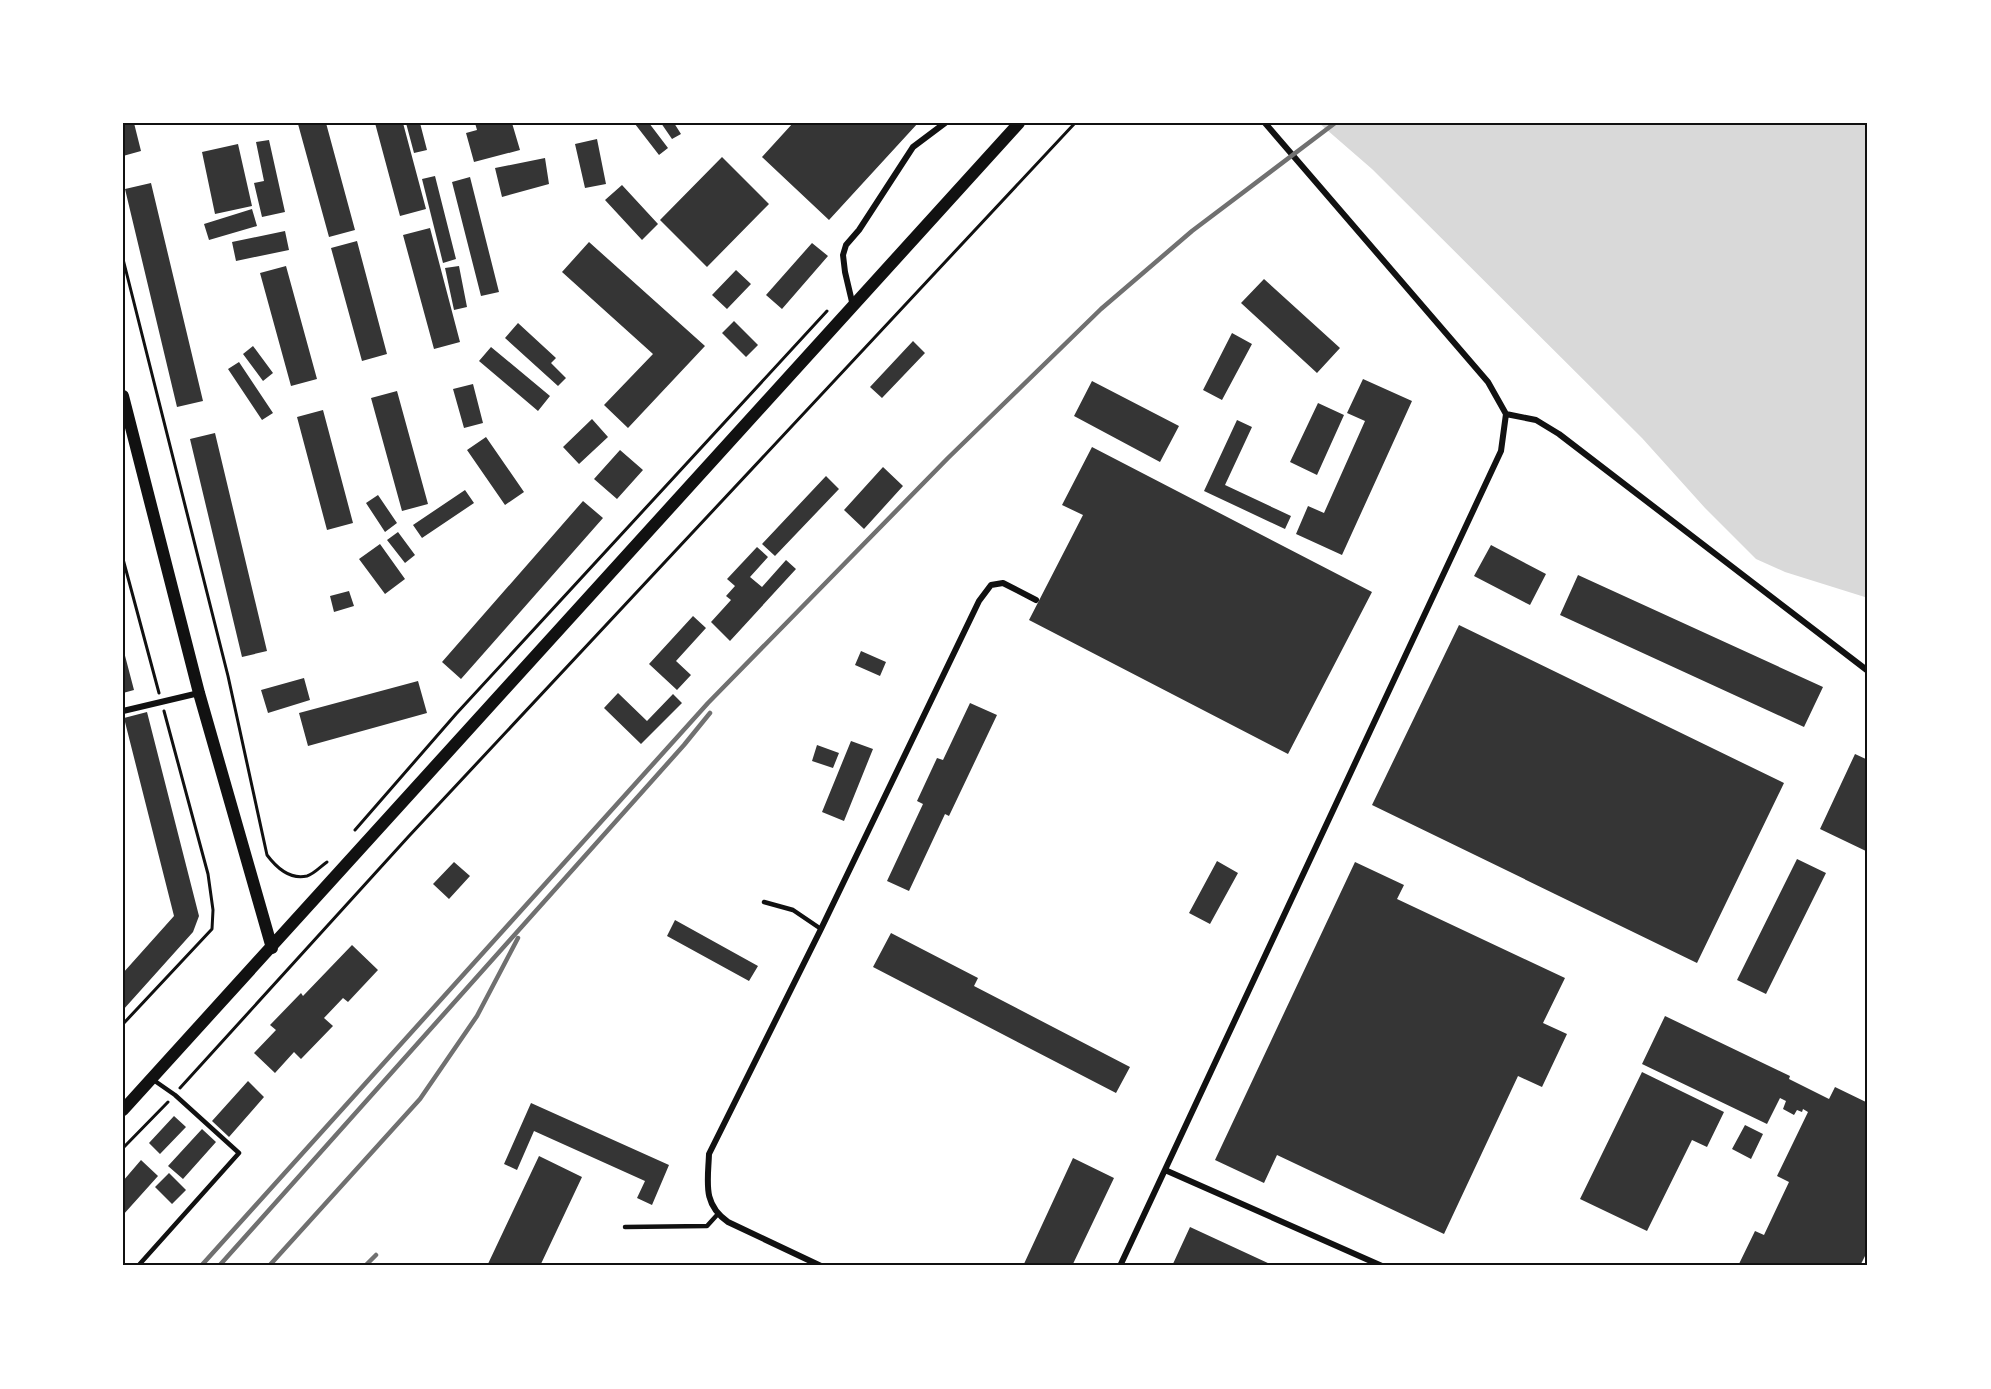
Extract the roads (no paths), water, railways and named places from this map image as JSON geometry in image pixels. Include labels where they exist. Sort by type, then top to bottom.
[{"type":"main road","points":[[123,1110],[1019,123]]},
{"type":"main road","points":[[123,396],[199,693],[272,948]]},
{"type":"street","points":[[853,307],[843,255],[846,245],[859,230],[913,147],[945,123]]},
{"type":"street","points":[[1120,1266],[1500,451],[1506,414],[1488,382],[1265,123]]},
{"type":"street","points":[[1506,414],[1536,420],[1558,434],[1868,671]]},
{"type":"street","points":[[821,1266],[717,1215],[707,1194],[709,1154],[821,929],[979,601],[991,585],[1002,583],[1036,600]]},
{"type":"street","points":[[123,711],[199,693]]},
{"type":"street","points":[[1165,1170],[1383,1266]]},
{"type":"lane","points":[[764,902],[794,910],[821,929]]},
{"type":"lane","points":[[138,1266],[238,1153],[175,1095],[152,1078]]},
{"type":"lane","points":[[625,1227],[707,1226],[717,1215]]},
{"type":"railway","points":[[201,1266],[708,703],[948,458],[1101,309],[1192,231],[1335,123]]},
{"type":"railway","points":[[219,1266],[684,745],[710,713]]},
{"type":"railway","points":[[269,1266],[420,1099],[477,1016],[518,938]]},
{"type":"railway","points":[[365,1266],[376,1255]]}]
